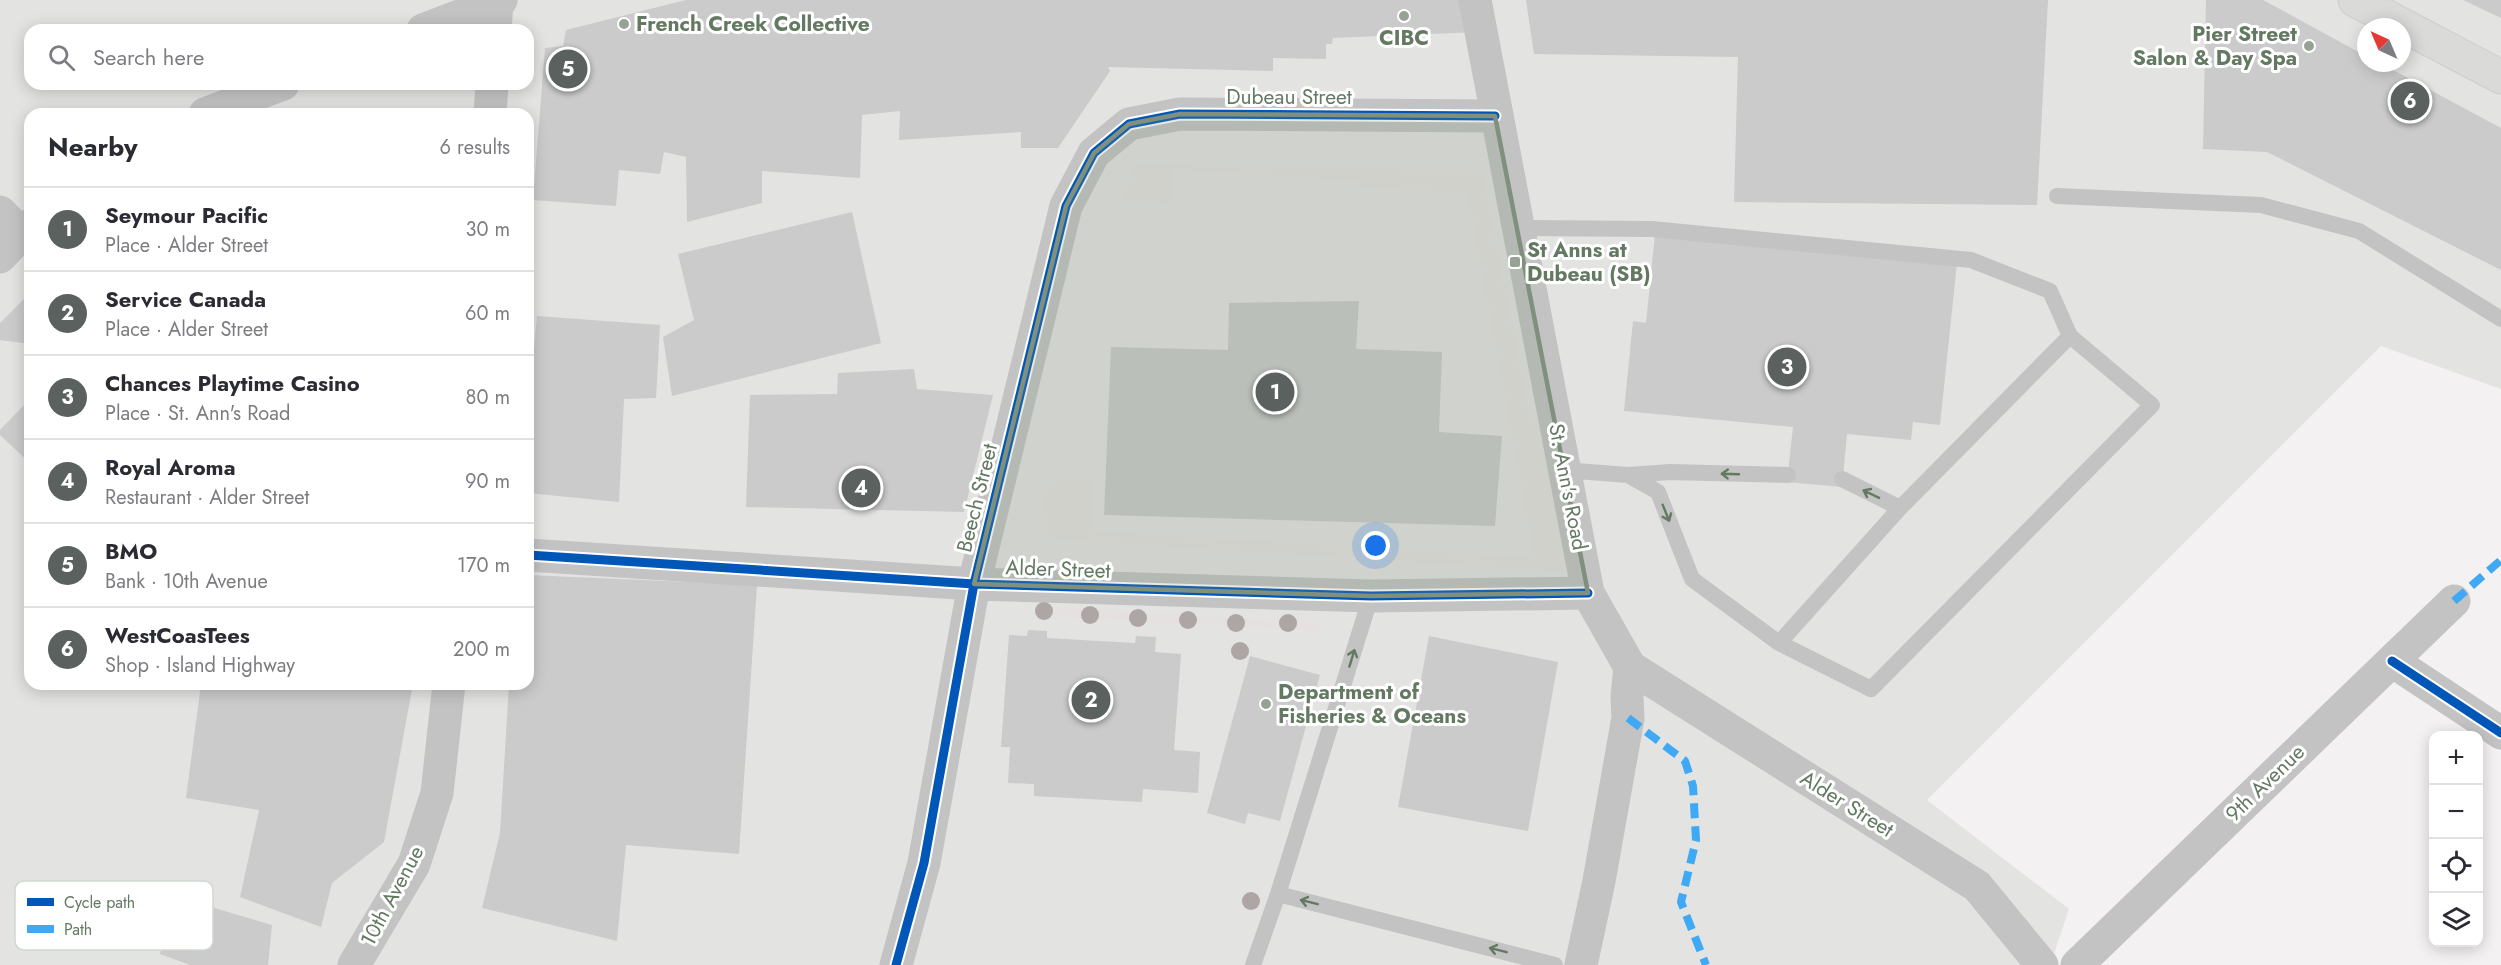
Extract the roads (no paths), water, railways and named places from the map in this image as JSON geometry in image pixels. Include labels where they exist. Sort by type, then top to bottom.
[{"type":"main road","points":[[2355,0],[2501,77]]},
{"type":"street","name":"St. Ann's Road","points":[[1475,0],[1495,116],[1519,228],[1588,593],[1630,667]]},
{"type":"street","points":[[431,24],[451,9],[498,11]]},
{"type":"street","points":[[221,108],[267,90]]},
{"type":"street","points":[[490,108],[492,90]]},
{"type":"street","name":"Dubeau Street","points":[[1094,153],[1129,124],[1180,114],[1495,116]]},
{"type":"street","name":"Beech Street","points":[[896,965],[924,863],[974,584],[1066,206],[1094,153]]},
{"type":"street","name":"Alder Street","points":[[534,555],[974,584],[1371,596],[1588,593]]},
{"type":"street","name":"9th Avenue","points":[[2077,965],[2454,602]]},
{"type":"street","points":[[2392,661],[2501,733]]},
{"type":"street","points":[[1581,965],[1599,881],[1628,718],[1627,697],[1630,667]]},
{"type":"street","name":"Alder Street","points":[[1630,667],[1977,886],[2043,965]]},
{"type":"street","name":"10th Avenue","points":[[354,965],[414,864],[437,794],[448,690]]},
{"type":"lane","points":[[2057,196],[2260,205],[2359,231],[2501,319]]},
{"type":"lane","points":[[1519,228],[1652,229],[1971,260],[2050,291],[2070,336],[2151,405],[1871,689],[1779,643],[1692,579],[1658,492],[1628,475]]},
{"type":"lane","points":[[1779,643],[1900,508],[2070,336]]},
{"type":"lane","points":[[1564,470],[1628,475],[1670,472],[1788,475]]},
{"type":"lane","points":[[1842,479],[1900,508]]},
{"type":"lane","points":[[1253,965],[1278,894],[1371,596]]},
{"type":"lane","points":[[1278,894],[1555,965]]},
{"type":"place","name":"CIBC","points":[[1404,16]]},
{"type":"place","name":"French Creek Collective","points":[[624,24]]},
{"type":"place","name":"Pier Street Salon & Day Spa","points":[[2309,46]]},
{"type":"place","name":"BMO","points":[[568,69]]},
{"type":"place","name":"WestCoasTees","points":[[2410,101]]},
{"type":"place","name":"St Anns at Dubeau (SB)","points":[[1515,262]]},
{"type":"place","name":"Chances Playtime Casino","points":[[1787,367]]},
{"type":"place","name":"Seymour Pacific","points":[[1275,392]]},
{"type":"place","name":"Royal Aroma","points":[[861,488]]},
{"type":"place","name":"Service Canada","points":[[1091,700]]},
{"type":"place","name":"Department of Fisheries & Oceans","points":[[1266,704]]}]
